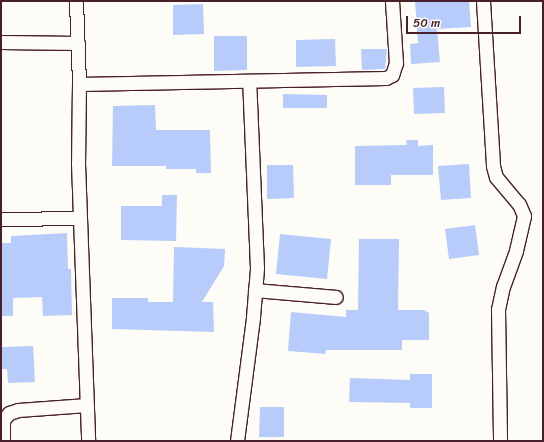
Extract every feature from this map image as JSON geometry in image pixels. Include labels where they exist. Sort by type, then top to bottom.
[{"type":"street","points":[[76,1],[79,84],[80,218],[88,441]]},
{"type":"street","points":[[79,84],[375,79],[392,75],[396,62],[392,1]]},
{"type":"street","points":[[483,1],[493,166],[496,177],[519,204],[524,216],[516,251],[503,286],[498,309],[500,441]]},
{"type":"street","points":[[1,42],[78,43]]},
{"type":"street","points":[[237,441],[255,290],[257,234],[249,81]]},
{"type":"street","points":[[1,219],[80,218]]},
{"type":"street","points":[[255,290],[336,297]]},
{"type":"street","points":[[3,441],[3,420],[9,413],[18,410],[87,405]]},
{"type":"building","points":[[415,1],[469,1],[471,27],[437,29],[440,62],[411,64],[410,44],[418,43]]},
{"type":"building","points":[[203,4],[204,34],[173,35],[173,5]]},
{"type":"building","points":[[214,36],[247,36],[247,70],[214,71]]},
{"type":"building","points":[[335,39],[336,66],[296,67],[296,40]]},
{"type":"building","points":[[361,49],[387,49],[385,69],[362,70]]},
{"type":"building","points":[[444,87],[445,113],[414,114],[413,88]]},
{"type":"building","points":[[283,94],[327,95],[327,108],[283,108]]},
{"type":"building","points":[[155,105],[156,130],[210,130],[211,173],[196,173],[196,169],[166,169],[166,166],[112,166],[113,106]]},
{"type":"building","points":[[406,140],[418,140],[418,146],[433,145],[433,175],[391,175],[391,185],[355,185],[355,146],[407,145]]},
{"type":"building","points":[[469,164],[471,198],[441,200],[438,166]]},
{"type":"building","points":[[267,165],[293,165],[294,198],[267,199]]},
{"type":"building","points":[[162,195],[177,195],[176,241],[121,240],[121,206],[162,206]]},
{"type":"building","points":[[475,225],[479,255],[449,259],[445,229]]},
{"type":"building","points":[[67,233],[68,269],[71,269],[72,315],[43,316],[42,297],[13,298],[13,316],[1,316],[1,243],[11,243],[11,236]]},
{"type":"building","points":[[280,234],[331,239],[327,279],[276,274]]},
{"type":"building","points":[[359,239],[399,239],[398,310],[424,310],[429,313],[429,340],[402,340],[402,350],[326,350],[325,354],[288,351],[291,312],[346,317],[346,310],[358,310]]},
{"type":"building","points":[[174,247],[225,249],[224,266],[202,302],[213,302],[214,332],[112,329],[112,298],[148,298],[148,302],[173,302]]},
{"type":"building","points":[[33,346],[35,382],[8,383],[7,369],[1,369],[1,347]]},
{"type":"building","points":[[410,374],[432,374],[432,408],[410,408],[410,403],[349,402],[350,378],[410,380]]},
{"type":"building","points":[[260,407],[284,407],[284,437],[259,437]]}]
